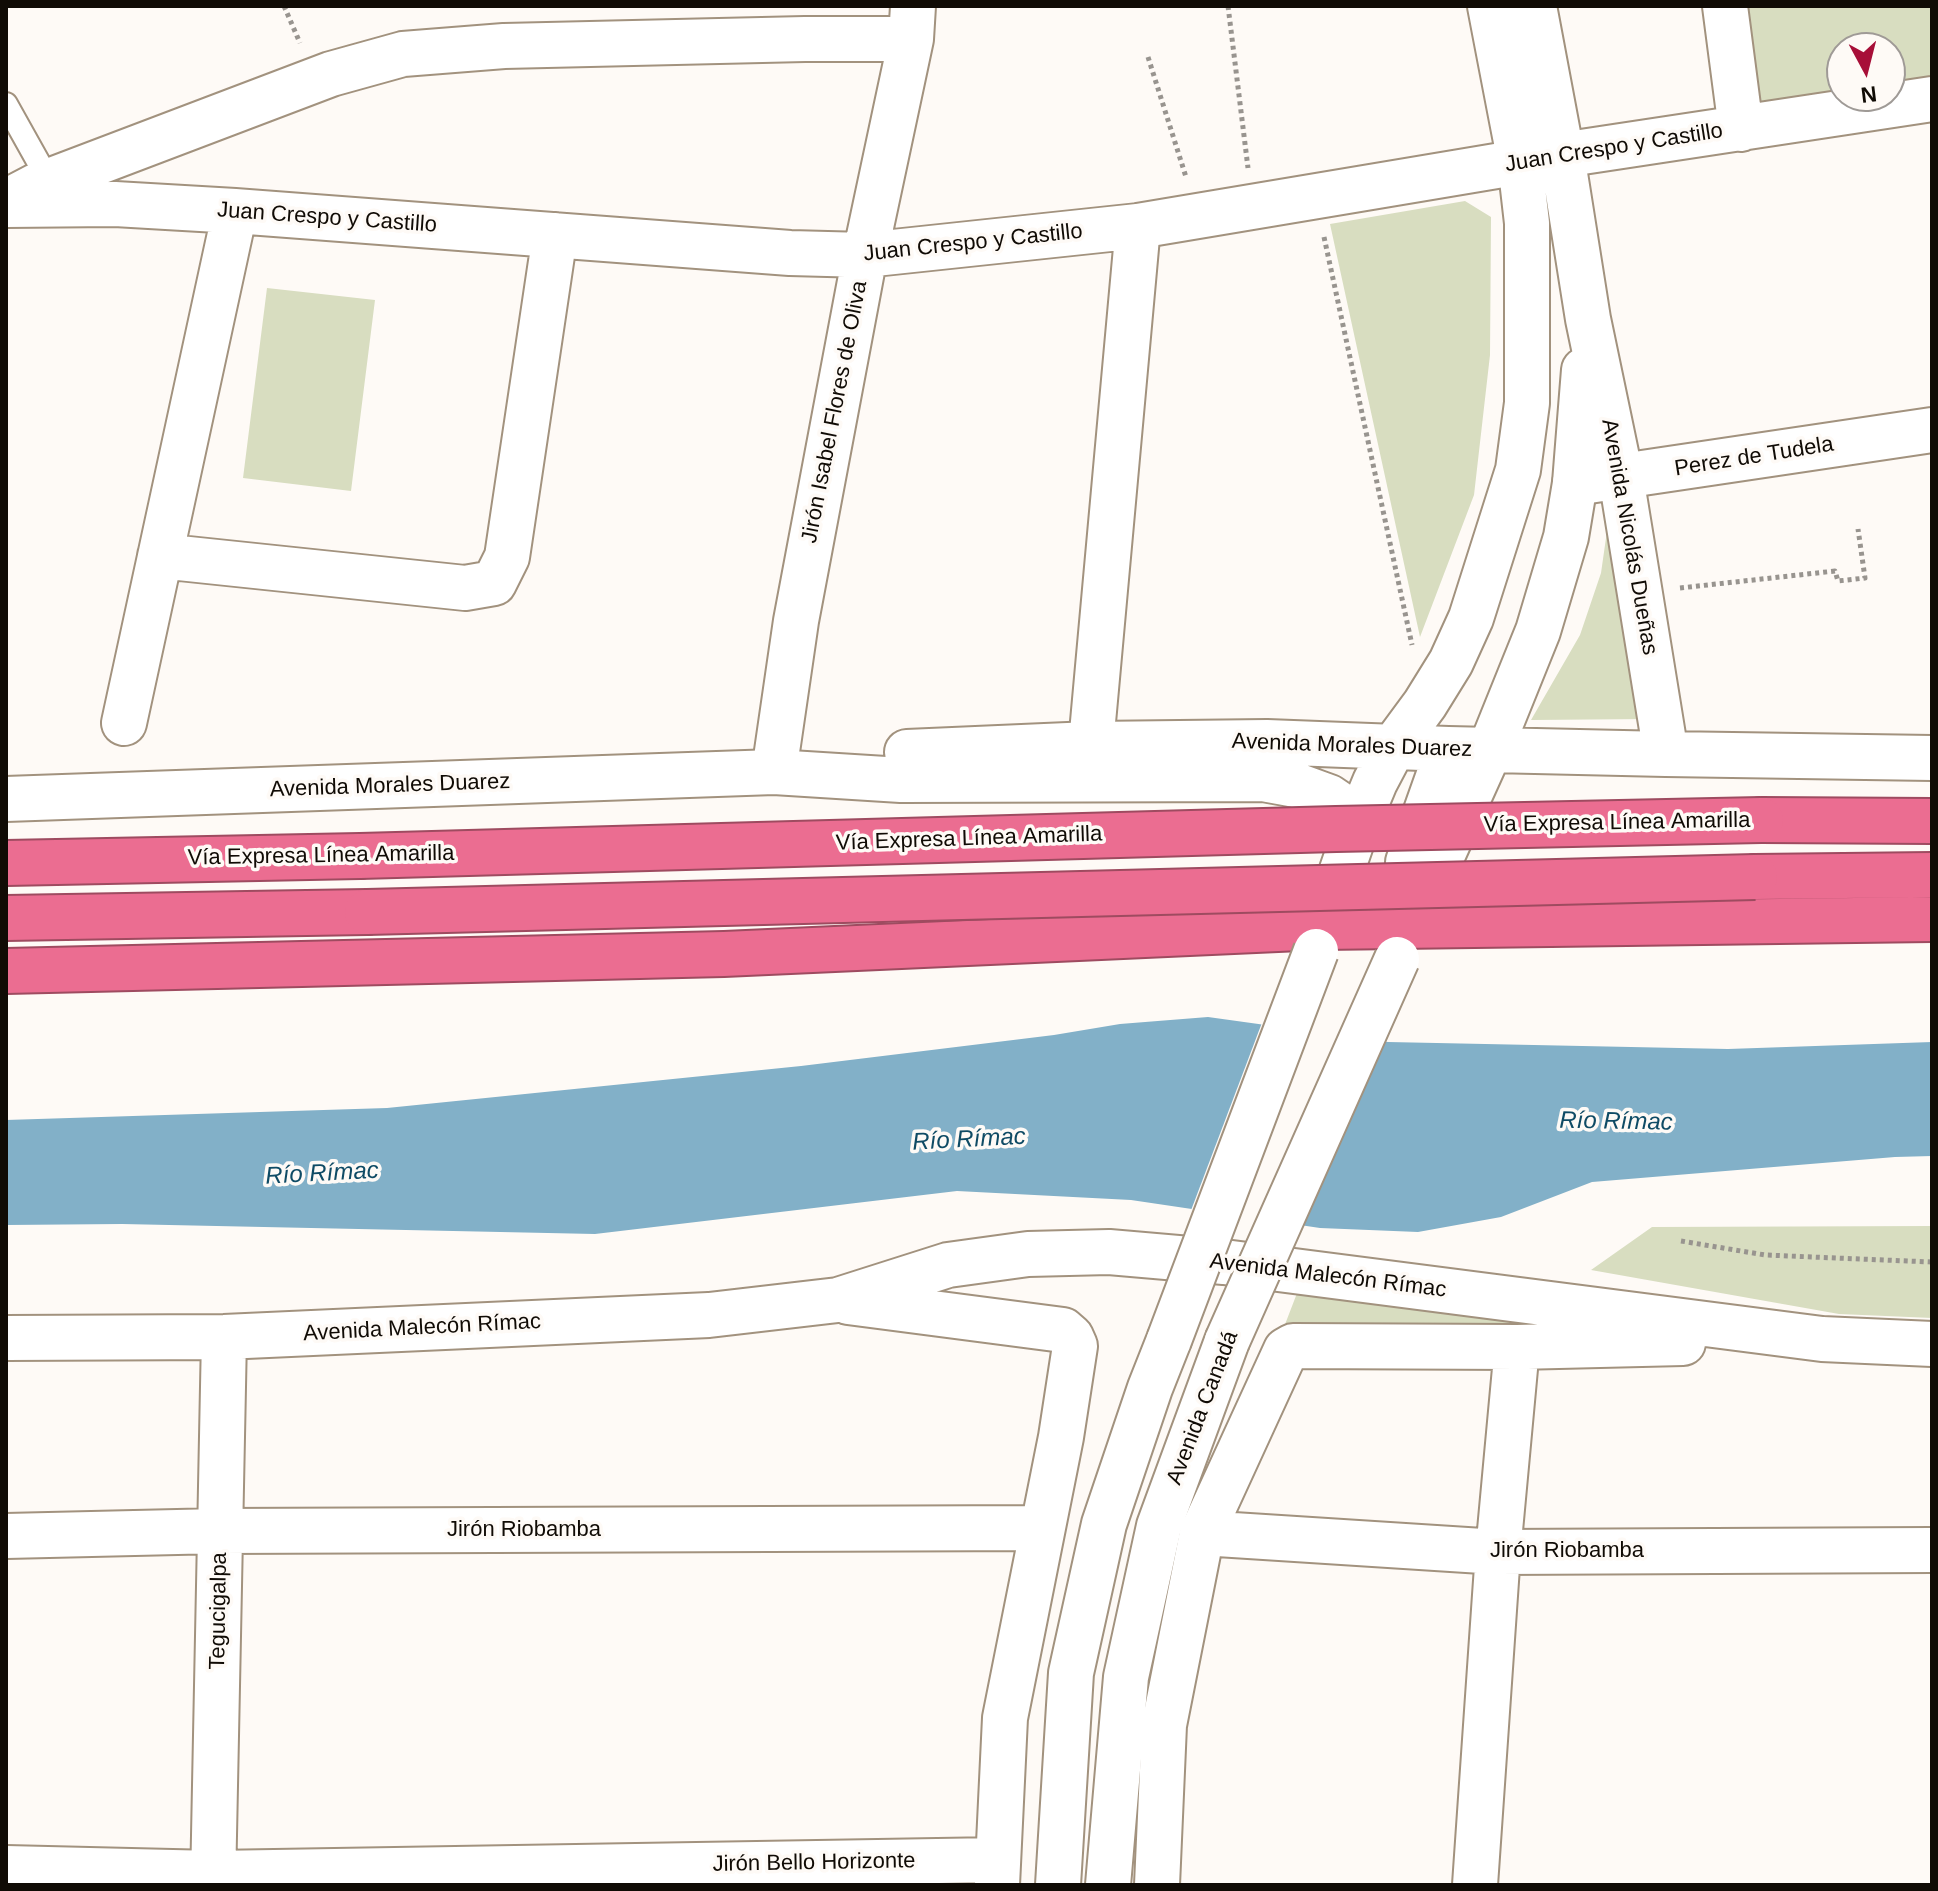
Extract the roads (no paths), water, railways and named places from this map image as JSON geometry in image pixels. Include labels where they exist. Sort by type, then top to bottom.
[{"type":"highway","name":"Vía Expresa Línea Amarilla","points":[[6,863],[1352,828],[1761,820],[1932,821]]},
{"type":"highway","points":[[6,918],[1932,875]]},
{"type":"highway","points":[[6,971],[1319,939],[1404,943],[1932,919]]},
{"type":"street","name":"Avenida Nicolás Dueñas","points":[[1490,6],[1541,158],[1588,319],[1621,477],[1666,754]]},
{"type":"street","name":"Avenida Nicolás Dueñas","points":[[1319,939],[1360,818],[1394,746],[1451,662],[1471,618],[1518,470],[1527,403],[1527,223],[1541,158],[1534,6]]},
{"type":"street","points":[[1725,6],[1741,129]]},
{"type":"street","points":[[6,204],[49,181],[331,74],[403,54],[504,46],[805,39],[912,22]]},
{"type":"street","name":"Jirón Isabel Flores de Oliva","points":[[774,772],[796,621],[912,22]]},
{"type":"street","name":"Juan Crespo y Castillo","points":[[6,204],[115,204],[235,211],[790,253],[865,255],[1138,226],[1541,158],[1932,99]]},
{"type":"street","points":[[124,723],[235,211]]},
{"type":"street","points":[[1091,744],[1138,226]]},
{"type":"street","points":[[160,556],[465,588],[494,583],[507,557],[555,235]]},
{"type":"street","name":"Avenida Nicolás Dueñas","points":[[1404,943],[1469,749],[1538,631],[1566,537],[1575,483],[1588,319]]},
{"type":"street","name":"Perez de Tudela","points":[[1575,483],[1932,430]]},
{"type":"street","name":"Avenida Morales Duarez","points":[[774,772],[900,752],[1091,744],[1267,742],[1932,758]]},
{"type":"street","name":"Avenida Morales Duarez","points":[[6,799],[774,772],[901,780],[1263,779],[1296,785],[1329,797],[1360,818]]},
{"type":"street","points":[[1058,1885],[1071,1673],[1104,1524],[1150,1388],[1319,939]]},
{"type":"street","name":"Avenida Canadá","points":[[1108,1885],[1126,1677],[1159,1526],[1227,1341],[1404,943]]},
{"type":"street","name":"Avenida Malecón Rímac","points":[[6,1338],[224,1337],[709,1315],[838,1300],[948,1265],[1028,1254],[1109,1252],[1224,1262],[1822,1339]]},
{"type":"street","name":"Avenida Malecón Rímac","points":[[838,1300],[1063,1330],[1071,1337],[1075,1346],[1061,1437],[1042,1528]]},
{"type":"street","name":"Tegucigalpa","points":[[214,1879],[224,1337]]},
{"type":"street","name":"Avenida Malecón Rímac","points":[[1281,1358],[1293,1346],[1517,1347],[1822,1339],[1932,1344]]},
{"type":"street","points":[[1475,1885],[1498,1552],[1517,1347]]},
{"type":"street","name":"Avenida Canadá","points":[[1157,1885],[1164,1725],[1202,1533],[1281,1358]]},
{"type":"street","points":[[998,1873],[1005,1718],[1042,1528]]},
{"type":"street","name":"Jirón Riobamba","points":[[6,1536],[220,1531],[1042,1528]]},
{"type":"street","name":"Jirón Riobamba","points":[[1202,1533],[1498,1552],[1932,1550]]},
{"type":"street","name":"Jirón Bello Horizonte","points":[[6,1868],[214,1879],[998,1873]]},
{"type":"lane","points":[[6,104],[49,181]]},
{"type":"water","name":"Río Rímac","points":[[1208,1017],[1388,1042],[1728,1049],[1932,1042],[1932,1156],[1592,1182],[1501,1217],[1418,1232],[1320,1228],[1131,1200],[957,1191],[595,1234],[122,1224],[6,1225],[6,1120],[387,1108],[801,1066],[1120,1024]]}]
